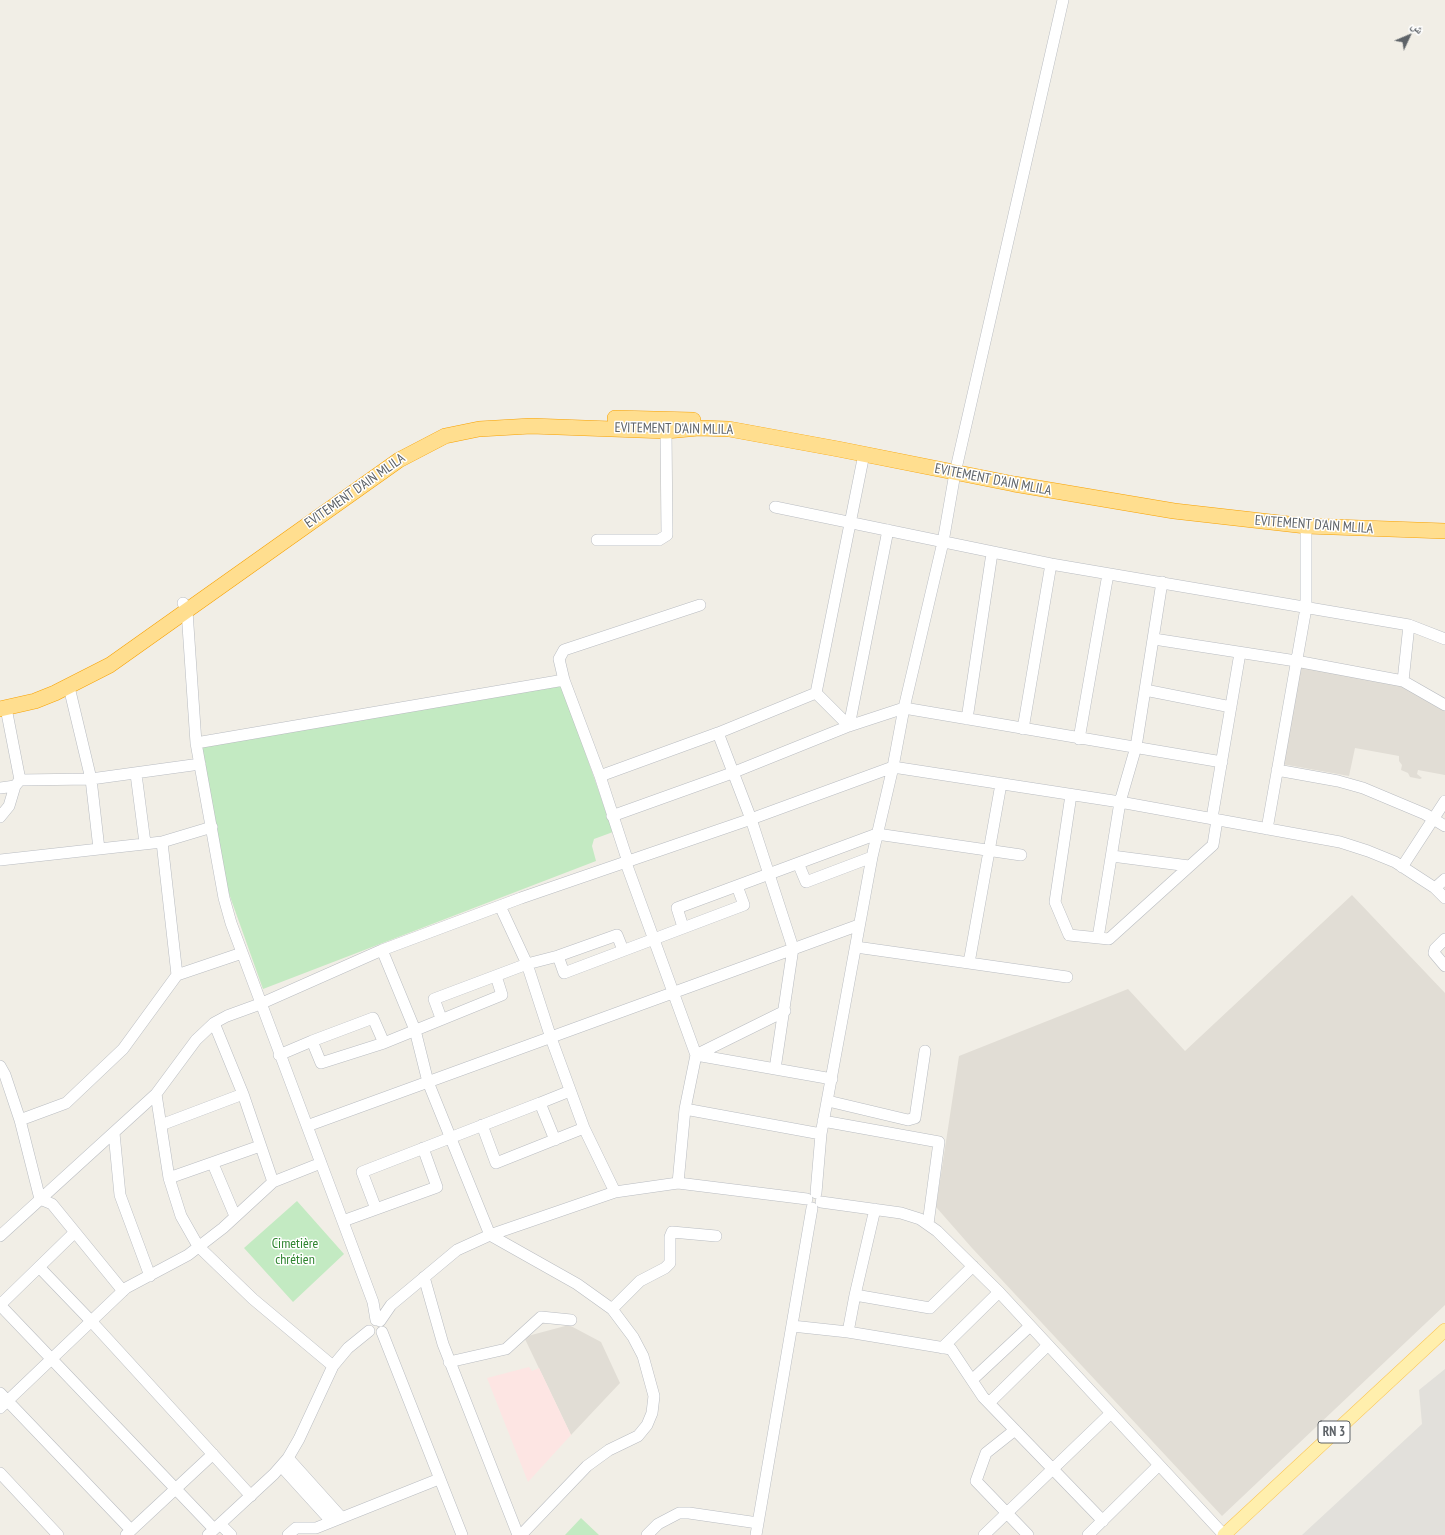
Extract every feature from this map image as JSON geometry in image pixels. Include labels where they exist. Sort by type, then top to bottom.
[{"type":"highway","name":"EVITEMENT D'AIN MLILA","points":[[2,706],[35,701],[69,687],[110,665],[336,492],[400,448],[442,428],[465,422],[528,417],[728,421],[788,429],[956,469],[1103,500],[1174,511],[1306,526],[1445,532]]},
{"type":"highway","name":"EVITEMENT D'AIN MLILA","points":[[2,706],[22,695],[76,674],[97,662],[185,607],[399,460],[445,436],[479,429],[531,426],[666,431],[699,428],[729,429],[956,469],[1144,498],[1236,510],[1371,521],[1445,521]]},
{"type":"main road","name":"RN 3","points":[[1224,1535],[1445,1330]]},
{"type":"street","points":[[756,1535],[814,1200],[823,1122],[856,947],[858,925],[877,834],[893,768],[904,708],[943,542],[956,469],[1063,0]]},
{"type":"street","points":[[597,540],[659,540],[667,535],[666,431]]},
{"type":"street","points":[[816,693],[864,454]]},
{"type":"street","points":[[775,507],[1051,564],[1409,625],[1445,639]]},
{"type":"street","points":[[1267,829],[1306,608],[1306,526]]},
{"type":"street","points":[[849,726],[888,530]]},
{"type":"street","points":[[967,719],[992,553]]},
{"type":"street","points":[[1023,729],[1051,564]]},
{"type":"street","points":[[1079,739],[1108,574]]},
{"type":"street","points":[[1098,938],[1120,802],[1136,747],[1162,582]]},
{"type":"street","points":[[678,1183],[685,1109],[696,1055],[652,939],[600,776],[564,680],[559,659],[564,650],[700,605]]},
{"type":"street","points":[[185,607],[196,743],[224,898],[279,1055],[343,1221],[380,1324],[439,1479],[462,1535]]},
{"type":"street","points":[[1403,681],[1409,625]]},
{"type":"street","points":[[1154,639],[1296,661],[1403,681],[1445,705]]},
{"type":"street","points":[[1071,794],[1055,902],[1070,935],[1109,939],[1212,845],[1215,839],[1214,819],[1240,653]]},
{"type":"street","points":[[196,743],[564,680]]},
{"type":"street","points":[[69,687],[91,779],[99,849]]},
{"type":"street","points":[[1145,690],[1231,707]]},
{"type":"street","points":[[816,693],[849,726]]},
{"type":"street","points":[[600,776],[718,733],[816,693]]},
{"type":"street","points":[[0,817],[9,806],[18,783],[2,706]]},
{"type":"street","points":[[612,816],[732,773],[849,726],[904,708],[1079,739],[1222,762]]},
{"type":"street","points":[[718,733],[769,874],[774,895],[793,948],[785,1011],[775,1070]]},
{"type":"street","points":[[0,788],[18,783],[91,779],[200,764]]},
{"type":"street","points":[[0,1236],[156,1094],[196,1040],[214,1023],[227,1016],[260,1004],[382,950],[500,906],[750,820],[893,768],[1120,802],[1340,842],[1368,851],[1402,867],[1435,888],[1445,898]]},
{"type":"street","points":[[1278,770],[1338,781],[1363,788],[1433,819],[1445,826]]},
{"type":"street","points":[[136,774],[145,843]]},
{"type":"street","points":[[969,963],[1001,784]]},
{"type":"street","points":[[1402,867],[1445,800]]},
{"type":"street","points":[[0,860],[162,842],[212,827]]},
{"type":"street","points":[[683,927],[677,908],[877,834],[1021,855]]},
{"type":"street","points":[[162,842],[177,975]]},
{"type":"street","points":[[1112,856],[1189,866]]},
{"type":"street","points":[[798,863],[806,882],[872,857]]},
{"type":"street","points":[[1435,888],[1445,879]]},
{"type":"street","points":[[558,956],[564,973],[744,905],[737,886]]},
{"type":"street","points":[[500,906],[527,964],[551,1038],[584,1128],[615,1192]]},
{"type":"street","points":[[307,1126],[858,925]]},
{"type":"street","points":[[441,1018],[434,999],[527,964],[558,956],[618,934],[623,950]]},
{"type":"street","points":[[1445,939],[1435,949],[1434,953],[1445,966]]},
{"type":"street","points":[[856,947],[1067,977]]},
{"type":"street","points":[[382,950],[415,1030],[428,1082],[490,1235],[577,1284],[612,1309],[633,1337],[643,1356],[654,1396],[652,1413],[647,1425],[638,1436],[609,1450],[587,1466],[521,1535]]},
{"type":"street","points":[[20,1120],[66,1103],[123,1049],[177,975],[242,952]]},
{"type":"street","points":[[312,1041],[321,1063],[384,1043],[441,1018],[502,995],[496,976]]},
{"type":"street","points":[[696,1055],[785,1011]]},
{"type":"street","points":[[279,1055],[373,1018],[384,1043]]},
{"type":"street","points":[[214,1023],[243,1094],[273,1182]]},
{"type":"street","points":[[828,1101],[908,1120],[915,1118],[926,1051]]},
{"type":"street","points":[[696,1055],[832,1079]]},
{"type":"street","points":[[0,1066],[5,1075],[20,1120],[40,1199]]},
{"type":"street","points":[[376,1209],[362,1172],[450,1136],[570,1091]]},
{"type":"street","points":[[156,1094],[169,1178],[182,1216],[198,1246],[253,1298],[333,1366]]},
{"type":"street","points":[[161,1125],[243,1094]]},
{"type":"street","points":[[540,1103],[555,1140]]},
{"type":"street","points":[[685,1109],[821,1134]]},
{"type":"street","points":[[823,1122],[939,1142],[928,1224]]},
{"type":"street","points":[[482,1125],[496,1163],[584,1128]]},
{"type":"street","points":[[114,1133],[120,1195],[150,1276]]},
{"type":"street","points":[[169,1178],[213,1164],[260,1146]]},
{"type":"street","points":[[343,1221],[437,1187],[423,1148]]},
{"type":"street","points":[[213,1454],[128,1533],[3,1401],[51,1360],[123,1291],[188,1254],[223,1228],[273,1182],[321,1163]]},
{"type":"street","points":[[213,1164],[235,1216]]},
{"type":"street","points":[[214,1529],[251,1496],[284,1462],[299,1439],[333,1366],[343,1352],[369,1331],[377,1335],[380,1324],[391,1305],[457,1250],[490,1235],[615,1192],[678,1183],[875,1209],[910,1215],[928,1224],[999,1292],[1224,1535]]},
{"type":"street","points":[[40,1199],[52,1204],[74,1233],[123,1291]]},
{"type":"street","points":[[848,1332],[875,1209]]},
{"type":"street","points":[[612,1309],[640,1281],[670,1264],[670,1237],[672,1232],[716,1236]]},
{"type":"street","points":[[74,1233],[0,1305],[214,1529],[231,1535]]},
{"type":"street","points":[[855,1295],[930,1308],[973,1266]]},
{"type":"street","points":[[39,1267],[91,1321],[251,1496]]},
{"type":"street","points":[[424,1277],[449,1362],[518,1535]]},
{"type":"street","points":[[942,1348],[999,1292]]},
{"type":"street","points":[[449,1362],[506,1349],[541,1317],[571,1320]]},
{"type":"street","points":[[792,1326],[848,1332],[951,1349],[989,1403],[1103,1521]]},
{"type":"street","points":[[972,1380],[1030,1326]]},
{"type":"street","points":[[989,1403],[1048,1345]]},
{"type":"street","points":[[984,1535],[1111,1413]]},
{"type":"street","points":[[1015,1430],[986,1453],[976,1481],[1028,1535]]},
{"type":"street","points":[[284,1462],[336,1519]]},
{"type":"street","points":[[1088,1535],[1159,1465]]},
{"type":"street","points":[[0,1473],[58,1535]]},
{"type":"street","points":[[288,1535],[299,1527],[313,1528],[439,1479]]},
{"type":"street","points":[[647,1535],[658,1524],[679,1513],[758,1523]]},
{"type":"shaded area","points":[[1298,667],[1398,684],[1445,710],[1445,775],[1418,770],[1417,774],[1422,778],[1410,777],[1408,773],[1401,770],[1402,765],[1399,761],[1399,756],[1355,748],[1349,776],[1282,764]]},
{"type":"shaded area","points":[[1352,895],[1445,993],[1445,1305],[1222,1516],[972,1248],[936,1207],[959,1056],[1128,989],[1185,1051]]},
{"type":"shaded area","points":[[569,1325],[601,1342],[620,1383],[571,1435],[524,1337]]},
{"type":"shaded area","points":[[529,1367],[532,1371],[539,1368],[571,1435],[528,1482],[487,1378]]},
{"type":"shaded area","points":[[1445,1369],[1445,1535],[1302,1535],[1422,1424],[1419,1390]]},
{"type":"green space","points":[[562,686],[613,832],[594,839],[592,846],[596,861],[263,989],[227,888],[201,746]]},
{"type":"green space","name":"Cimetière chrétien","points":[[297,1201],[344,1254],[293,1302],[244,1248]]},
{"type":"green space","points":[[581,1518],[599,1535],[565,1535]]}]
